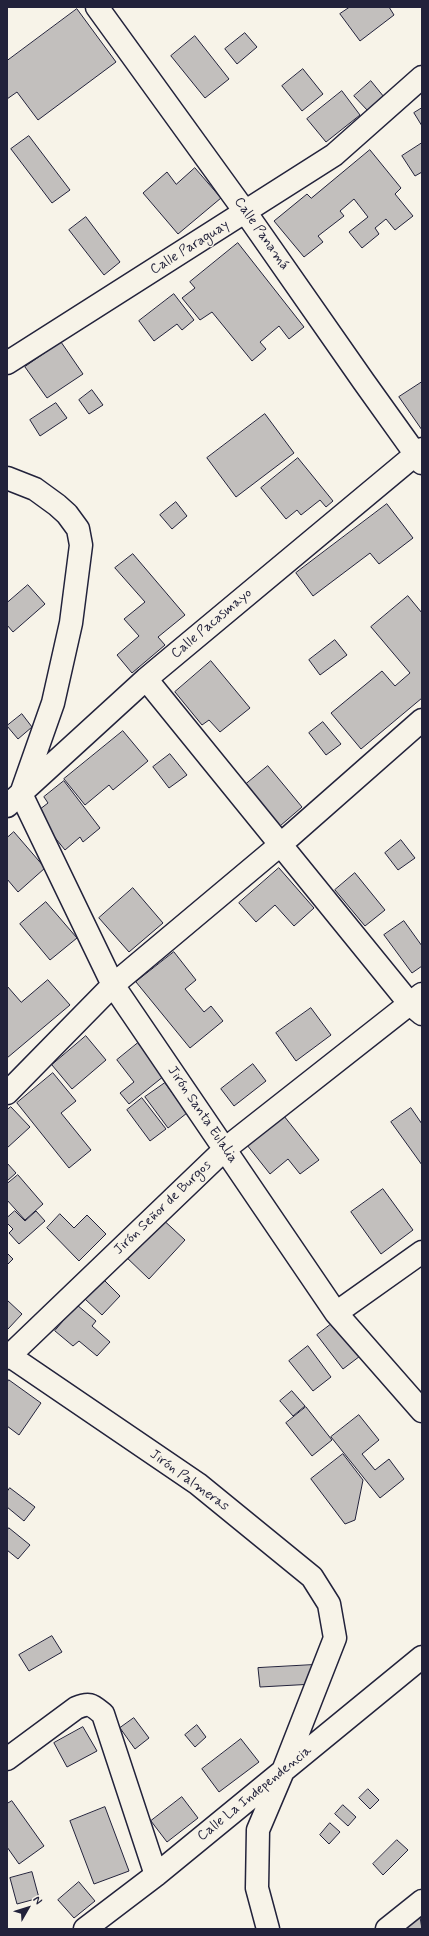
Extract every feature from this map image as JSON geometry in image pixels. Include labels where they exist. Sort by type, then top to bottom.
[{"type":"street","name":"Calle Panamá","points":[[97,7],[246,212],[420,456]]},
{"type":"street","name":"Calle Paraguay","points":[[7,363],[334,155],[422,77]]},
{"type":"street","name":"Calle Pacasmayo","points":[[14,800],[146,679],[420,456]]},
{"type":"street","points":[[7,478],[35,489],[67,514],[78,529],[81,545],[71,624],[53,703],[14,800]]},
{"type":"street","points":[[146,679],[280,845],[418,1004]]},
{"type":"street","points":[[7,1093],[113,985],[280,845],[422,720]]},
{"type":"street","name":"Jirón Santa Eulalia","points":[[14,800],[113,985],[336,1313],[422,1411]]},
{"type":"street","name":"Jirón Señor de Burgos","points":[[8,1356],[225,1149],[418,1004]]},
{"type":"street","points":[[336,1313],[422,1252]]},
{"type":"street","name":"Jirón Palmeras","points":[[8,1356],[198,1484],[312,1577],[329,1604],[336,1638],[283,1771]]},
{"type":"street","name":"Calle La Independencia","points":[[85,1929],[156,1874],[422,1657]]},
{"type":"street","points":[[7,1759],[76,1708],[86,1704],[94,1706],[103,1714],[156,1874]]},
{"type":"street","points":[[268,1929],[257,1888],[258,1830],[283,1771]]},
{"type":"street","points":[[387,1929],[422,1901]]},
{"type":"building","points":[[350,7],[389,7],[394,15],[360,41],[340,14]]},
{"type":"building","points":[[77,9],[116,62],[38,120],[17,92],[7,99],[7,61]]},
{"type":"building","points":[[245,33],[257,47],[237,64],[225,49]]},
{"type":"building","points":[[195,36],[229,79],[205,98],[171,56]]},
{"type":"building","points":[[303,69],[323,94],[302,111],[282,86]]},
{"type":"building","points":[[371,81],[384,97],[368,111],[354,96]]},
{"type":"building","points":[[342,91],[360,115],[326,142],[307,119]]},
{"type":"building","points":[[422,108],[422,126],[414,113]]},
{"type":"building","points":[[29,136],[70,190],[52,203],[11,149]]},
{"type":"building","points":[[422,143],[422,172],[415,176],[402,156]]},
{"type":"building","points":[[370,150],[401,188],[395,194],[413,216],[395,230],[386,219],[375,228],[379,234],[362,248],[349,232],[368,217],[354,199],[340,211],[344,216],[318,236],[323,242],[304,257],[274,221],[307,194],[311,198]]},
{"type":"building","points":[[195,168],[221,198],[178,234],[143,193],[167,172],[176,184]]},
{"type":"building","points":[[86,217],[120,262],[104,275],[69,230]]},
{"type":"building","points":[[238,243],[304,327],[289,339],[279,326],[260,342],[266,349],[252,361],[212,312],[200,320],[182,298],[195,288],[190,282]]},
{"type":"building","points":[[174,294],[194,320],[182,330],[177,324],[154,341],[139,321]]},
{"type":"building","points":[[61,342],[83,374],[47,398],[25,367]]},
{"type":"building","points":[[422,382],[422,430],[399,397]]},
{"type":"building","points":[[92,390],[103,405],[89,414],[79,400]]},
{"type":"building","points":[[56,403],[67,418],[40,436],[30,420]]},
{"type":"building","points":[[265,414],[294,453],[236,497],[207,458]]},
{"type":"building","points":[[298,458],[333,501],[326,507],[320,500],[301,515],[297,510],[286,519],[261,488]]},
{"type":"building","points":[[176,502],[187,516],[172,529],[160,515]]},
{"type":"building","points":[[387,504],[413,538],[379,564],[370,553],[313,596],[296,573]]},
{"type":"building","points":[[133,554],[185,615],[158,637],[165,645],[132,673],[117,655],[139,636],[124,619],[145,602],[115,568]]},
{"type":"building","points":[[28,585],[45,604],[13,632],[7,625],[7,603]]},
{"type":"building","points":[[408,596],[422,613],[422,698],[361,749],[331,713],[382,671],[395,686],[410,673],[371,627]]},
{"type":"building","points":[[335,640],[347,655],[320,675],[309,660]]},
{"type":"building","points":[[211,661],[250,708],[220,732],[209,720],[202,725],[175,692]]},
{"type":"building","points":[[22,714],[32,727],[18,739],[7,726]]},
{"type":"building","points":[[323,722],[341,744],[326,755],[309,733]]},
{"type":"building","points":[[123,731],[148,761],[113,790],[109,785],[85,805],[64,779]]},
{"type":"building","points":[[170,754],[187,775],[169,788],[153,767]]},
{"type":"building","points":[[268,766],[302,807],[280,826],[245,785]]},
{"type":"building","points":[[64,781],[100,828],[83,842],[80,837],[65,850],[35,813],[48,803],[44,797]]},
{"type":"building","points":[[14,832],[45,868],[18,892],[7,879],[7,838]]},
{"type":"building","points":[[401,840],[415,858],[398,870],[385,853]]},
{"type":"building","points":[[279,868],[314,908],[294,926],[275,905],[256,922],[239,903]]},
{"type":"building","points":[[355,873],[385,910],[365,926],[335,890]]},
{"type":"building","points":[[133,888],[163,923],[129,952],[99,918]]},
{"type":"building","points":[[46,902],[77,938],[50,960],[20,924]]},
{"type":"building","points":[[404,921],[422,946],[422,966],[412,973],[384,935]]},
{"type":"building","points":[[174,952],[196,980],[185,989],[204,1012],[211,1006],[223,1021],[190,1048],[136,982]]},
{"type":"building","points":[[48,980],[70,1005],[7,1058],[7,986],[21,1002]]},
{"type":"building","points":[[311,1008],[331,1035],[296,1061],[276,1033]]},
{"type":"building","points":[[86,1036],[106,1060],[72,1089],[52,1065]]},
{"type":"building","points":[[138,1043],[164,1076],[129,1104],[120,1093],[134,1082],[117,1060]]},
{"type":"building","points":[[253,1064],[266,1081],[234,1106],[221,1089]]},
{"type":"building","points":[[53,1073],[76,1101],[61,1113],[91,1150],[69,1168],[17,1103]]},
{"type":"building","points":[[165,1083],[187,1113],[168,1128],[145,1097]]},
{"type":"building","points":[[142,1098],[166,1129],[150,1141],[127,1110]]},
{"type":"building","points":[[11,1107],[30,1127],[7,1148],[7,1110]]},
{"type":"building","points":[[411,1108],[422,1124],[422,1165],[391,1122]]},
{"type":"building","points":[[280,1111],[319,1160],[300,1174],[288,1159],[270,1174],[243,1140]]},
{"type":"building","points":[[7,1163],[16,1173],[7,1181]]},
{"type":"building","points":[[18,1175],[43,1204],[25,1220],[7,1200],[7,1184]]},
{"type":"building","points":[[383,1189],[413,1230],[381,1254],[351,1212]]},
{"type":"building","points":[[15,1211],[25,1221],[36,1211],[45,1221],[19,1244],[9,1233],[13,1229],[7,1223],[7,1218]]},
{"type":"building","points":[[60,1214],[74,1228],[87,1215],[106,1234],[79,1261],[47,1228]]},
{"type":"building","points":[[159,1216],[185,1240],[149,1279],[123,1254]]},
{"type":"building","points":[[7,1253],[13,1259],[7,1265]]},
{"type":"building","points":[[103,1279],[120,1296],[102,1315],[85,1299]]},
{"type":"building","points":[[7,1300],[22,1314],[8,1329],[7,1328]]},
{"type":"building","points":[[77,1305],[96,1321],[92,1326],[110,1342],[97,1356],[79,1341],[73,1346],[55,1331]]},
{"type":"building","points":[[338,1319],[364,1353],[343,1369],[317,1335]]},
{"type":"building","points":[[308,1346],[331,1377],[313,1391],[289,1361]]},
{"type":"building","points":[[9,1380],[41,1403],[19,1435],[7,1426],[7,1383]]},
{"type":"building","points":[[292,1391],[305,1406],[293,1416],[280,1401]]},
{"type":"building","points":[[306,1407],[332,1440],[312,1456],[286,1423]]},
{"type":"building","points":[[359,1415],[379,1440],[362,1454],[375,1470],[389,1459],[404,1479],[380,1498],[331,1437]]},
{"type":"building","points":[[343,1454],[363,1480],[355,1520],[345,1524],[311,1479]]},
{"type":"building","points":[[10,1488],[35,1507],[24,1521],[7,1507],[7,1492]]},
{"type":"building","points":[[9,1528],[30,1545],[18,1559],[7,1550],[7,1531]]},
{"type":"building","points":[[52,1636],[62,1652],[29,1671],[19,1655]]},
{"type":"building","points":[[313,1665],[314,1684],[260,1687],[258,1668]]},
{"type":"building","points":[[134,1718],[149,1738],[135,1749],[120,1728]]},
{"type":"building","points":[[197,1725],[206,1737],[195,1747],[185,1735]]},
{"type":"building","points":[[83,1727],[97,1751],[67,1767],[54,1743]]},
{"type":"building","points":[[241,1739],[259,1762],[219,1792],[202,1769]]},
{"type":"building","points":[[368,1789],[379,1800],[370,1809],[359,1798]]},
{"type":"building","points":[[182,1797],[198,1818],[167,1842],[151,1821]]},
{"type":"building","points":[[12,1801],[44,1846],[19,1864],[7,1847],[7,1804]]},
{"type":"building","points":[[343,1805],[356,1817],[348,1826],[335,1814]]},
{"type":"building","points":[[105,1807],[129,1871],[94,1884],[70,1821]]},
{"type":"building","points":[[330,1823],[340,1832],[329,1844],[320,1835]]},
{"type":"building","points":[[397,1840],[408,1850],[383,1875],[373,1864]]},
{"type":"building","points":[[32,1872],[39,1898],[17,1904],[10,1878]]},
{"type":"building","points":[[79,1882],[95,1901],[74,1918],[58,1900]]},
{"type":"building","points":[[420,1917],[422,1929],[405,1929]]}]
